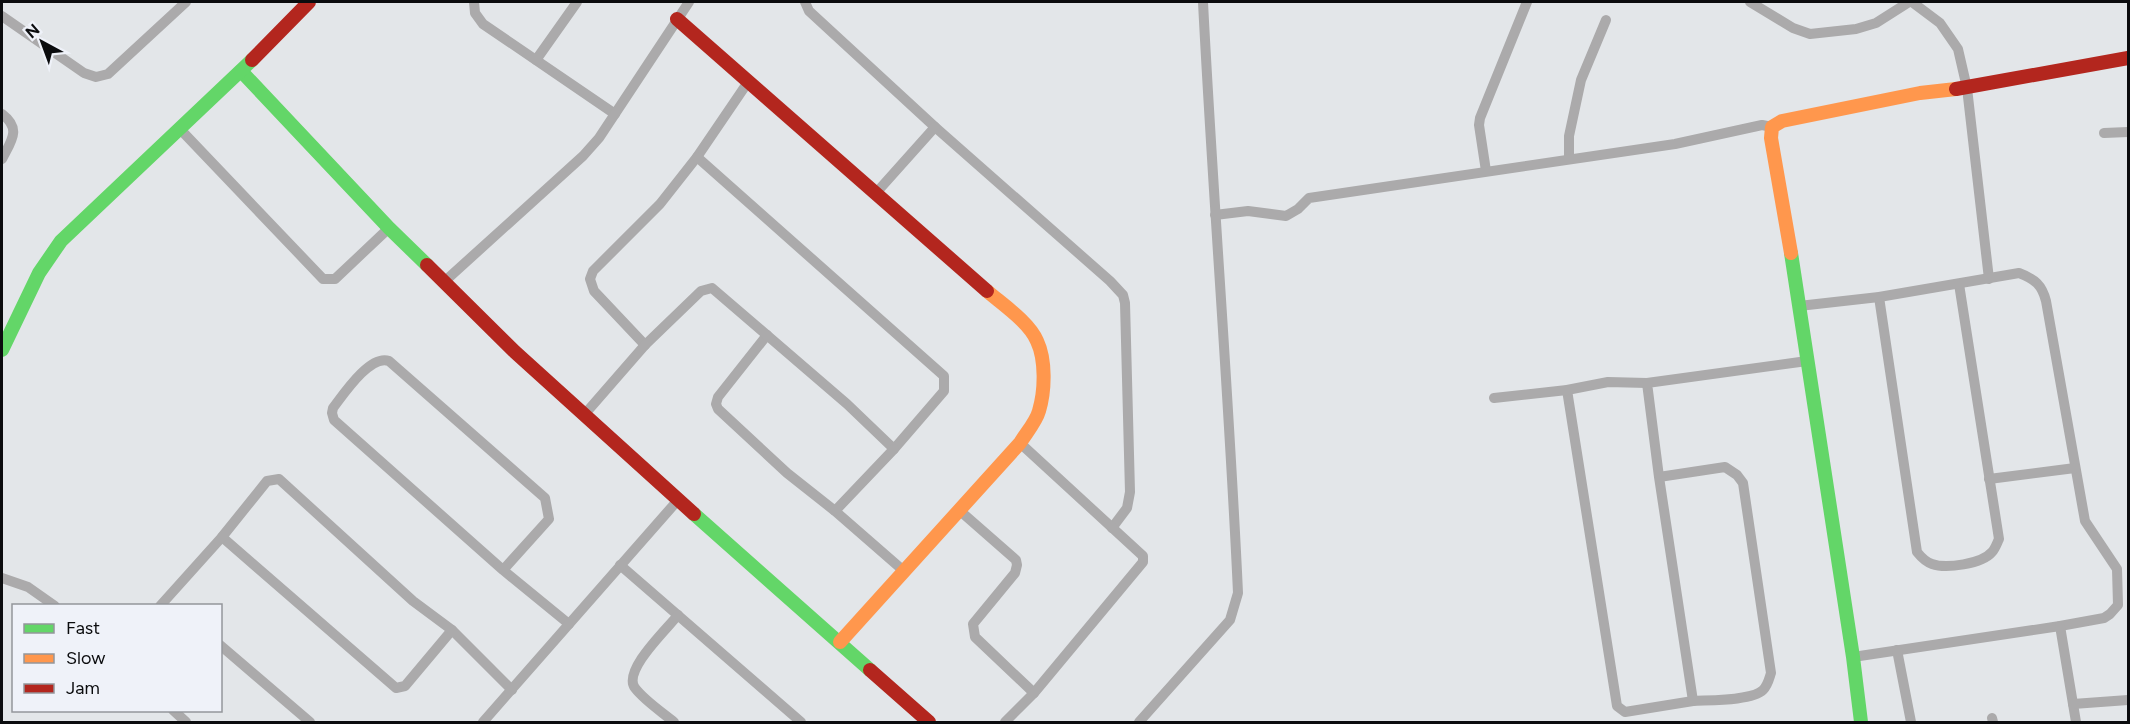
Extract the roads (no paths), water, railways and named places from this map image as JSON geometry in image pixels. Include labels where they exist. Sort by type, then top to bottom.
[{"type":"street","points":[[2,16],[84,73],[96,77],[108,74],[186,2]]},
{"type":"street","points":[[2,350],[51,253],[61,241],[241,71],[309,2]]},
{"type":"street","points":[[474,2],[475,13],[483,24],[615,114]]},
{"type":"street","points":[[537,60],[577,2]]},
{"type":"street","points":[[445,281],[583,156],[599,138],[688,2]]},
{"type":"street","points":[[805,2],[809,11],[1123,295],[1131,492],[1126,508],[1113,528]]},
{"type":"street","points":[[1138,723],[1230,621],[1238,593],[1203,2]]},
{"type":"street","points":[[1486,171],[1480,118],[1527,2]]},
{"type":"street","points":[[1750,2],[1793,28],[1810,33],[1857,29],[1876,23],[1911,2],[1940,22],[1958,49],[1967,88],[1989,279]]},
{"type":"street","points":[[677,19],[1022,321],[1037,340],[1042,362],[1042,403],[1020,443],[840,642]]},
{"type":"street","points":[[1569,159],[1569,136],[1581,80],[1606,20]]},
{"type":"street","points":[[1215,215],[1248,211],[1286,216],[1298,209],[1309,198],[1675,144],[1762,125],[1772,127],[1782,121],[1920,93],[1967,88],[2128,58]]},
{"type":"street","points":[[241,71],[389,228],[515,352],[929,723]]},
{"type":"street","points":[[645,345],[594,291],[590,279],[593,272],[660,204],[697,157],[748,82]]},
{"type":"street","points":[[2,114],[9,119],[14,130],[2,159]]},
{"type":"street","points":[[876,193],[935,127]]},
{"type":"street","points":[[1772,127],[1771,138],[1779,176],[1853,657],[1861,723]]},
{"type":"street","points":[[180,128],[323,279],[335,279],[389,228]]},
{"type":"street","points":[[2104,134],[2128,132]]},
{"type":"street","points":[[697,157],[944,376],[944,391],[894,449],[835,511]]},
{"type":"street","points":[[1799,306],[1879,297],[2019,273],[2033,279],[2043,289],[2085,521],[2117,569],[2119,600],[2115,610],[2104,618],[1853,657]]},
{"type":"street","points":[[1879,297],[1917,552],[1932,564],[1944,566],[1971,563],[1983,560],[1993,552],[1999,539],[1959,284]]},
{"type":"street","points":[[584,415],[645,345],[701,291],[712,288],[847,404],[894,449]]},
{"type":"street","points":[[767,335],[718,397],[716,404],[718,409],[787,473],[835,511],[904,572]]},
{"type":"street","points":[[503,570],[549,519],[545,498],[389,361],[377,360],[352,382],[333,408],[334,420],[503,570],[569,624]]},
{"type":"street","points":[[1494,398],[1567,390],[1608,382],[1647,383],[1807,361]]},
{"type":"street","points":[[1647,383],[1693,701]]},
{"type":"street","points":[[1567,390],[1617,706],[1625,712],[1693,701],[1751,696],[1761,692],[1767,686],[1771,672],[1743,483],[1737,475],[1725,467],[1659,477]]},
{"type":"street","points":[[1005,723],[1034,693],[1143,562],[1143,556],[1020,443]]},
{"type":"street","points":[[1989,479],[2075,468]]},
{"type":"street","points":[[167,603],[267,481],[279,479],[413,601],[452,630],[512,690]]},
{"type":"street","points":[[483,723],[678,500]]},
{"type":"street","points":[[959,510],[1016,560],[1014,573],[973,624],[973,630],[975,637],[1034,693]]},
{"type":"street","points":[[222,537],[396,688],[405,686],[452,630]]},
{"type":"street","points":[[620,565],[801,723]]},
{"type":"street","points":[[2,578],[28,587],[52,604]]},
{"type":"street","points":[[674,723],[634,687],[633,676],[636,665],[678,615]]},
{"type":"street","points":[[2060,626],[2076,723]]},
{"type":"street","points":[[222,647],[310,723]]},
{"type":"street","points":[[1897,650],[1911,723]]},
{"type":"street","points":[[2073,704],[2128,700]]},
{"type":"street","points":[[174,712],[186,723]]}]
